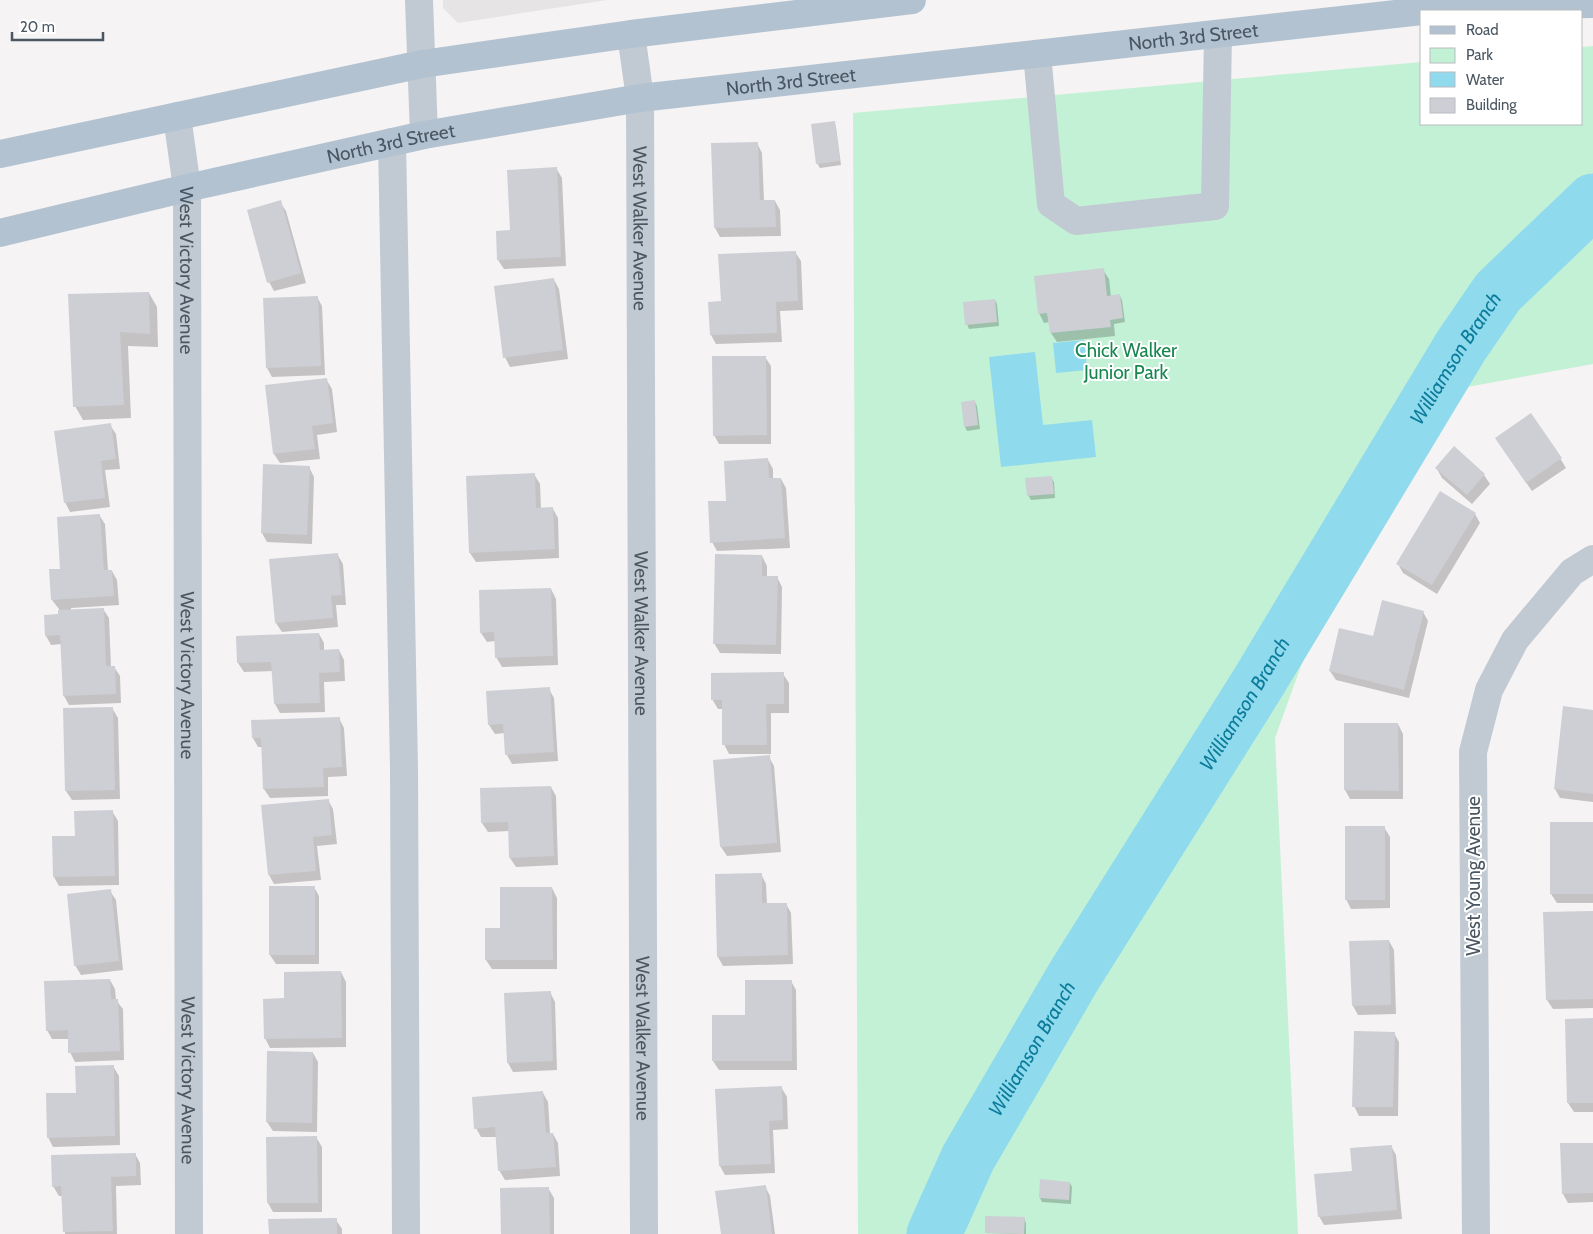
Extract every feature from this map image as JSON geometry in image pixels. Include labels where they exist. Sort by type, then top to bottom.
[{"type":"main road","points":[[0,154],[422,64],[631,34],[912,0]]},
{"type":"main road","name":"North 3rd Street","points":[[0,234],[187,188],[424,135],[640,98],[1218,34],[1459,3],[1593,4]]},
{"type":"street","points":[[419,0],[424,135]]},
{"type":"street","name":"West Walker Avenue","points":[[631,34],[640,98],[644,1234]]},
{"type":"street","points":[[1037,54],[1051,204],[1076,221],[1215,206],[1218,34]]},
{"type":"street","name":"West Victory Avenue","points":[[178,116],[187,188],[190,1234]]},
{"type":"street","points":[[392,142],[404,768],[406,1234]]},
{"type":"street","name":"West Young Avenue","points":[[1476,1234],[1473,752],[1489,690],[1515,640],[1572,572],[1593,559]]},
{"type":"shaded area","points":[[443,0],[607,0],[458,23],[443,8]]},
{"type":"green space","name":"Chick Walker Junior Park","points":[[1593,46],[1593,364],[1467,387],[1362,497],[1275,738],[1298,1234],[858,1234],[853,113],[1420,62],[1420,125],[1583,125],[1583,47]]},
{"type":"water","points":[[1084,340],[1087,370],[1056,373],[1053,343]]},
{"type":"water","points":[[1035,352],[1043,425],[1092,420],[1096,457],[1001,467],[989,357]]},
{"type":"building","points":[[835,121],[840,161],[816,164],[811,124]]},
{"type":"building","points":[[758,142],[760,200],[775,200],[776,227],[714,228],[711,143]]},
{"type":"building","points":[[557,167],[561,257],[497,260],[496,231],[510,230],[507,170]]},
{"type":"building","points":[[281,200],[301,273],[267,283],[247,210]]},
{"type":"building","points":[[796,251],[798,301],[776,302],[777,333],[710,335],[708,302],[721,301],[718,254]]},
{"type":"building","points":[[1104,268],[1107,296],[1120,294],[1123,318],[1110,320],[1111,327],[1050,333],[1047,313],[1038,314],[1034,276]]},
{"type":"building","points":[[554,278],[563,350],[503,358],[494,286]]},
{"type":"building","points":[[149,292],[150,334],[120,332],[124,405],[73,407],[68,294]]},
{"type":"building","points":[[318,296],[321,366],[266,368],[263,298]]},
{"type":"building","points":[[995,299],[997,322],[965,325],[963,302]]},
{"type":"building","points":[[712,356],[766,356],[767,435],[713,436]]},
{"type":"building","points":[[327,378],[333,423],[312,426],[315,449],[273,454],[265,385]]},
{"type":"building","points":[[975,400],[978,425],[964,427],[961,402]]},
{"type":"building","points":[[1531,413],[1562,458],[1526,483],[1495,438]]},
{"type":"building","points":[[111,423],[116,459],[101,461],[105,498],[64,503],[54,431]]},
{"type":"building","points":[[1454,446],[1485,474],[1467,495],[1435,468]]},
{"type":"building","points":[[768,458],[769,478],[781,478],[785,538],[710,543],[708,501],[726,501],[724,461]]},
{"type":"building","points":[[263,464],[310,466],[307,535],[261,533]]},
{"type":"building","points":[[535,473],[536,508],[553,507],[555,549],[469,553],[466,476]]},
{"type":"building","points":[[1052,476],[1054,494],[1027,496],[1025,478]]},
{"type":"building","points":[[1440,491],[1476,513],[1432,585],[1396,564]]},
{"type":"building","points":[[100,514],[104,570],[112,570],[114,596],[51,600],[49,569],[60,569],[57,517]]},
{"type":"building","points":[[338,553],[342,595],[331,596],[333,618],[275,623],[269,559]]},
{"type":"building","points":[[715,554],[762,555],[762,576],[778,576],[776,645],[713,644]]},
{"type":"building","points":[[551,588],[553,656],[495,658],[494,632],[480,633],[479,590]]},
{"type":"building","points":[[1382,600],[1424,611],[1404,690],[1329,671],[1339,628],[1373,636]]},
{"type":"building","points":[[104,608],[106,666],[115,666],[116,694],[63,696],[60,635],[45,636],[44,615],[58,614],[58,610]]},
{"type":"building","points":[[319,633],[320,650],[339,649],[340,672],[319,673],[320,703],[274,704],[271,662],[237,663],[236,636]]},
{"type":"building","points":[[784,672],[784,704],[766,704],[767,745],[722,745],[722,700],[711,700],[711,673]]},
{"type":"building","points":[[550,687],[554,752],[505,755],[503,724],[488,725],[486,691]]},
{"type":"building","points":[[1563,706],[1593,710],[1593,794],[1554,789]]},
{"type":"building","points":[[113,707],[115,790],[65,791],[63,708]]},
{"type":"building","points":[[340,717],[342,767],[323,768],[324,787],[263,789],[261,738],[252,738],[251,720]]},
{"type":"building","points":[[1344,723],[1398,723],[1399,791],[1344,790]]},
{"type":"building","points":[[770,755],[777,843],[720,847],[713,760]]},
{"type":"building","points":[[551,786],[554,856],[509,858],[508,822],[481,823],[480,788]]},
{"type":"building","points":[[329,799],[332,835],[313,837],[316,871],[268,875],[261,805]]},
{"type":"building","points":[[113,810],[115,876],[53,877],[52,836],[75,836],[74,811]]},
{"type":"building","points":[[1550,822],[1593,822],[1593,894],[1550,894]]},
{"type":"building","points":[[1345,826],[1385,826],[1385,900],[1345,900]]},
{"type":"building","points":[[762,873],[762,903],[787,903],[788,955],[717,957],[715,874]]},
{"type":"building","points":[[269,886],[315,886],[315,955],[269,955]]},
{"type":"building","points":[[500,887],[552,887],[553,960],[485,960],[485,928],[500,928]]},
{"type":"building","points":[[111,889],[119,961],[74,966],[67,894]]},
{"type":"building","points":[[1593,911],[1593,999],[1546,1000],[1543,912]]},
{"type":"building","points":[[1389,940],[1391,1005],[1352,1006],[1349,941]]},
{"type":"building","points":[[341,971],[342,1038],[264,1039],[263,999],[284,998],[284,972]]},
{"type":"building","points":[[110,979],[111,999],[118,999],[120,1051],[68,1053],[68,1030],[46,1031],[44,981]]},
{"type":"building","points":[[745,980],[792,980],[792,1061],[712,1061],[712,1015],[745,1015]]},
{"type":"building","points":[[551,991],[553,1061],[507,1063],[504,993]]},
{"type":"building","points":[[1593,1018],[1593,1103],[1567,1103],[1565,1019]]},
{"type":"building","points":[[1354,1031],[1395,1032],[1393,1107],[1352,1107]]},
{"type":"building","points":[[267,1051],[313,1052],[312,1123],[266,1122]]},
{"type":"building","points":[[114,1065],[115,1136],[47,1138],[46,1093],[76,1093],[75,1066]]},
{"type":"building","points":[[782,1086],[783,1120],[769,1121],[771,1164],[719,1166],[715,1089]]},
{"type":"building","points":[[543,1091],[546,1133],[553,1133],[556,1167],[498,1171],[495,1127],[474,1129],[472,1097]]},
{"type":"building","points":[[317,1136],[318,1203],[267,1203],[266,1137]]},
{"type":"building","points":[[1560,1143],[1593,1143],[1593,1193],[1562,1194]]},
{"type":"building","points":[[1392,1145],[1397,1210],[1318,1217],[1314,1174],[1352,1171],[1350,1148]]},
{"type":"building","points":[[136,1153],[136,1176],[111,1177],[113,1231],[63,1232],[61,1186],[52,1187],[51,1155]]},
{"type":"building","points":[[1040,1179],[1070,1182],[1069,1200],[1039,1198]]},
{"type":"building","points":[[766,1185],[772,1234],[721,1234],[715,1191]]},
{"type":"building","points":[[549,1187],[550,1234],[501,1234],[500,1188]]},
{"type":"building","points":[[985,1216],[1025,1217],[1024,1234],[985,1233]]},
{"type":"building","points":[[337,1218],[337,1234],[269,1234],[268,1219]]},
{"type":"waterway","name":"Williamson Branch","points":[[934,1234],[968,1158],[1074,976],[1258,683],[1461,346],[1498,292],[1593,201]]}]
